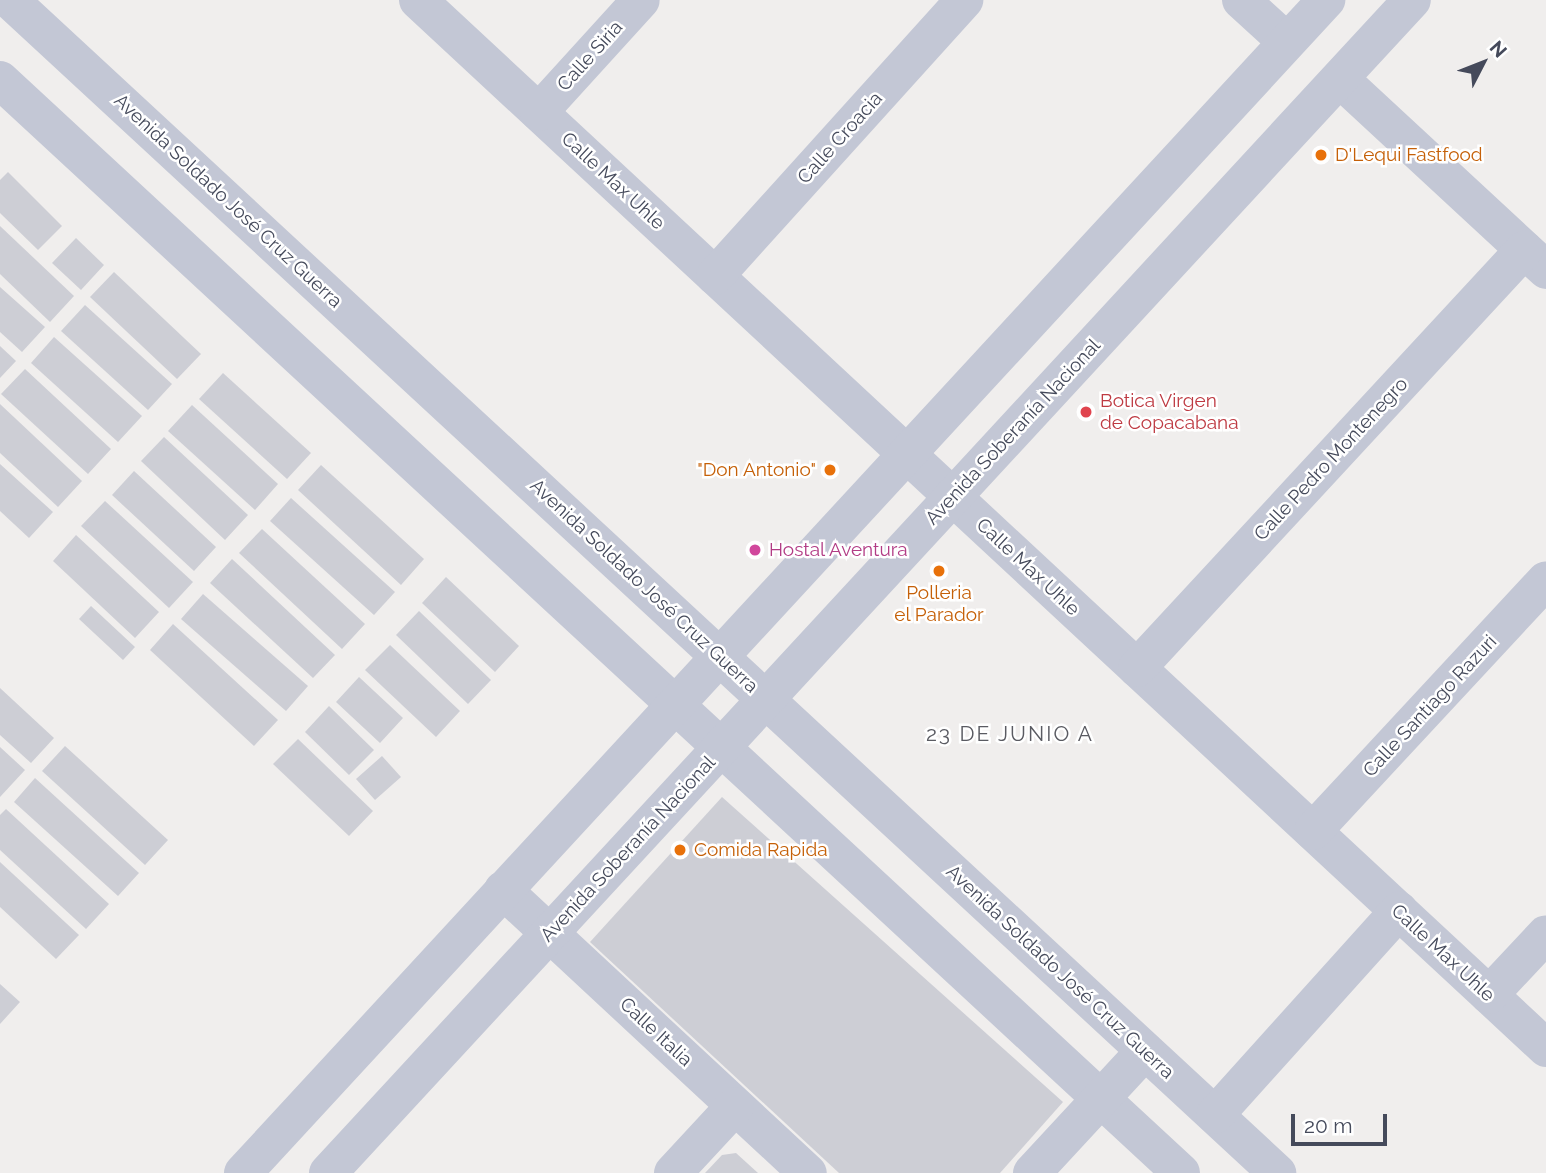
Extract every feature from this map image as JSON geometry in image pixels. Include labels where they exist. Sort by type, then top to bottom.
[{"type":"street","name":"Avenida Soldado José Cruz Guerra","points":[[10,0],[1277,1173]]},
{"type":"street","name":"Calle Max Uhle","points":[[418,0],[1546,1048]]},
{"type":"street","name":"Calle Siria","points":[[539,113],[641,0]]},
{"type":"street","name":"Calle Croacia","points":[[715,276],[964,0]]},
{"type":"street","points":[[1241,0],[1287,42]]},
{"type":"street","points":[[243,1173],[1326,0]]},
{"type":"street","name":"Avenida Soberanía Nacional","points":[[328,1173],[1412,0]]},
{"type":"street","points":[[1340,79],[1535,260]]},
{"type":"street","points":[[0,80],[1181,1173]]},
{"type":"street","name":"Calle Pedro Montenegro","points":[[1137,668],[1535,260]]},
{"type":"street","name":"Calle Santiago Razuri","points":[[1313,831],[1546,580]]},
{"type":"street","name":"Calle Italia","points":[[503,890],[808,1173]]},
{"type":"street","points":[[1215,1115],[1399,911]]},
{"type":"street","points":[[1489,995],[1546,934]]},
{"type":"street","points":[[1032,1173],[1145,1051]]},
{"type":"street","points":[[673,1173],[735,1105]]},
{"type":"building","points":[[8,172],[62,226],[38,250],[0,213],[0,180]]},
{"type":"building","points":[[0,226],[74,296],[50,322],[0,274]]},
{"type":"building","points":[[76,238],[104,265],[81,290],[52,263]]},
{"type":"building","points":[[114,272],[201,354],[177,379],[90,297]]},
{"type":"building","points":[[0,287],[45,327],[22,352],[0,332]]},
{"type":"building","points":[[85,305],[172,384],[148,410],[61,331]]},
{"type":"building","points":[[54,337],[142,416],[118,442],[31,363]]},
{"type":"building","points":[[0,346],[16,361],[0,378]]},
{"type":"building","points":[[25,369],[111,449],[88,474],[1,394]]},
{"type":"building","points":[[223,373],[311,453],[287,479],[199,399]]},
{"type":"building","points":[[0,404],[82,481],[58,507],[0,453]]},
{"type":"building","points":[[192,405],[278,484],[255,510],[168,431]]},
{"type":"building","points":[[164,437],[248,515],[225,540],[141,461]]},
{"type":"building","points":[[0,464],[53,512],[29,538],[0,511]]},
{"type":"building","points":[[321,465],[424,559],[401,585],[298,490]]},
{"type":"building","points":[[134,471],[216,547],[194,571],[112,495]]},
{"type":"building","points":[[291,498],[395,592],[374,615],[270,521]]},
{"type":"building","points":[[105,501],[193,582],[169,608],[81,526]]},
{"type":"building","points":[[262,529],[365,624],[342,649],[239,553]]},
{"type":"building","points":[[76,535],[159,612],[135,638],[53,561]]},
{"type":"building","points":[[232,559],[335,655],[313,678],[210,583]]},
{"type":"building","points":[[446,577],[519,646],[495,672],[422,603]]},
{"type":"building","points":[[203,594],[308,686],[286,711],[181,619]]},
{"type":"building","points":[[91,606],[135,647],[123,660],[79,619]]},
{"type":"building","points":[[419,611],[491,680],[468,704],[396,635]]},
{"type":"building","points":[[173,624],[278,720],[254,746],[150,650]]},
{"type":"building","points":[[390,645],[460,711],[436,737],[365,670]]},
{"type":"building","points":[[359,677],[403,718],[380,743],[336,702]]},
{"type":"building","points":[[0,688],[54,738],[31,763],[0,735]]},
{"type":"building","points":[[329,706],[374,750],[349,775],[305,732]]},
{"type":"building","points":[[298,739],[373,811],[349,836],[273,764]]},
{"type":"building","points":[[65,746],[168,840],[145,865],[42,771]]},
{"type":"building","points":[[0,747],[25,770],[0,797]]},
{"type":"building","points":[[382,756],[401,777],[375,800],[356,779]]},
{"type":"building","points":[[35,778],[139,873],[118,896],[14,802]]},
{"type":"building","points":[[722,797],[1063,1102],[1000,1173],[839,1173],[590,942]]},
{"type":"building","points":[[6,809],[109,904],[86,929],[0,850],[0,815]]},
{"type":"building","points":[[0,862],[79,935],[56,959],[0,907]]},
{"type":"building","points":[[0,984],[20,1002],[0,1024]]},
{"type":"building","points":[[736,1153],[758,1173],[705,1173],[722,1155]]},
{"type":"place","name":"D'Lequi Fastfood","points":[[1321,155]]},
{"type":"place","name":"Botica Virgen de Copacabana","points":[[1086,412]]},
{"type":"place","name":"\"Don Antonio\"","points":[[830,470]]},
{"type":"place","name":"Hostal Aventura","points":[[755,550]]},
{"type":"place","name":"Polleria el Parador","points":[[939,571]]},
{"type":"place","name":"Comida Rapida","points":[[680,850]]},
{"type":"district","name":"23 DE JUNIO A","points":[[1010,734]]}]
